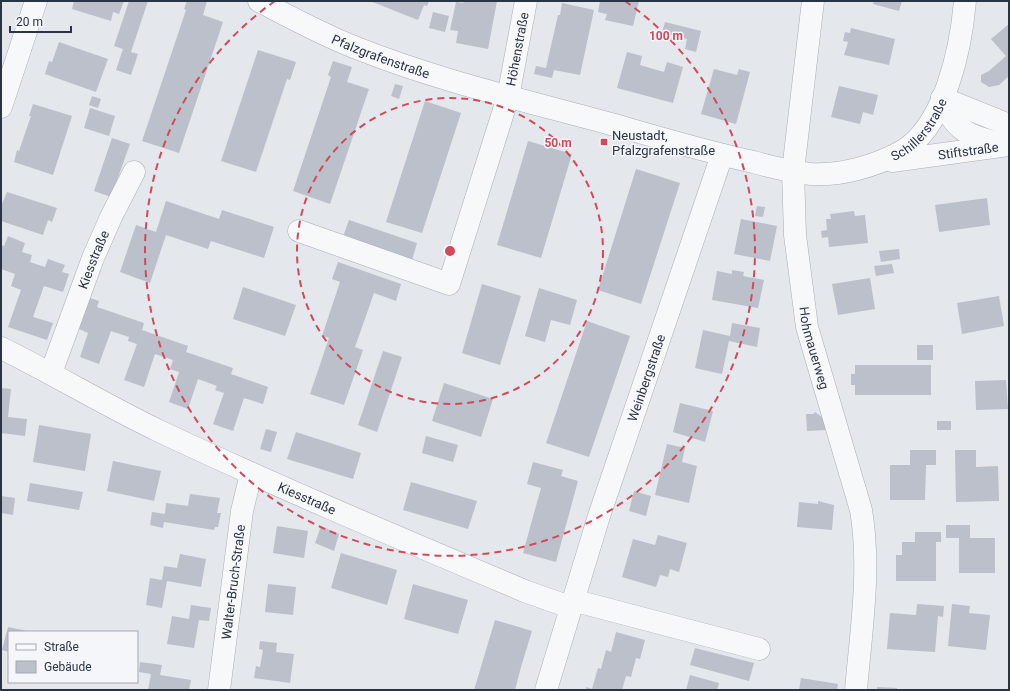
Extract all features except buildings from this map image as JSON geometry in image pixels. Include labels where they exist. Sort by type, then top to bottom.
[{"type":"street","points":[[1,107],[36,1]]},
{"type":"street","name":"Pfalzgrafenstraße","points":[[259,1],[319,32],[356,48],[508,97],[722,155],[793,171]]},
{"type":"street","name":"Höhenstraße","points":[[508,97],[526,1]]},
{"type":"street","name":"Hohmauerweg","points":[[813,1],[793,171],[795,236],[807,327],[856,495],[865,533],[866,572],[856,690]]},
{"type":"street","name":"Schillerstraße","points":[[793,171],[813,174],[847,171],[879,162],[901,152],[920,138],[930,123],[949,80],[958,48],[965,1]]},
{"type":"street","points":[[299,231],[449,284],[508,97]]},
{"type":"street","name":"Stiftstraße","points":[[942,98],[1009,125]]},
{"type":"street","name":"Stiftstraße","points":[[942,98],[949,116],[960,128],[982,139],[1009,145]]},
{"type":"street","name":"Stiftstraße","points":[[879,162],[1009,145]]},
{"type":"street","name":"Weinbergstraße","points":[[546,690],[571,603],[676,285],[722,155]]},
{"type":"street","name":"Kiesstraße","points":[[51,373],[93,258],[134,172]]},
{"type":"street","name":"Kiesstraße","points":[[1,348],[157,430],[251,474],[527,592],[571,603]]},
{"type":"street","name":"Walter-Bruch-Straße","points":[[219,690],[242,511],[251,474]]},
{"type":"street","points":[[571,603],[759,649]]},
{"type":"place","name":"Neustadt, Pfalzgrafenstraße","points":[[604,142]]}]
